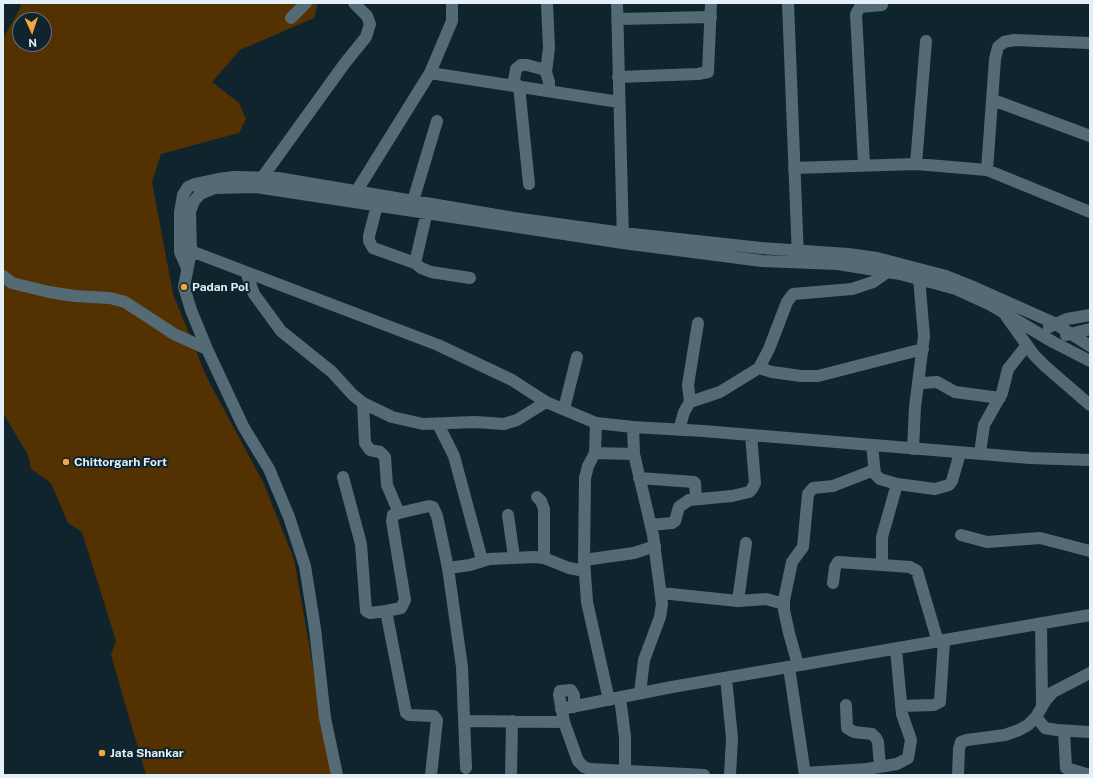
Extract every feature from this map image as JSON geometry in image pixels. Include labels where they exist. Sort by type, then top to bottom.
[{"type":"street","points":[[291,18],[306,3]]},
{"type":"street","points":[[259,182],[366,37],[370,24],[367,16],[354,3]]},
{"type":"street","points":[[356,192],[430,73],[452,21],[452,3]]},
{"type":"street","points":[[547,3],[549,48],[546,72],[549,82],[549,91]]},
{"type":"street","points":[[617,3],[618,102],[623,238]]},
{"type":"street","points":[[618,77],[698,74],[708,72],[711,3]]},
{"type":"street","points":[[788,3],[798,257]]},
{"type":"street","points":[[864,165],[856,14],[860,7],[882,5]]},
{"type":"street","points":[[618,18],[710,17]]},
{"type":"street","points":[[987,170],[995,59],[998,47],[1004,42],[1014,40],[1090,43]]},
{"type":"street","points":[[916,164],[926,41]]},
{"type":"street","points":[[529,184],[516,86],[516,69],[521,65],[534,66],[546,72]]},
{"type":"street","points":[[430,73],[618,102]]},
{"type":"street","points":[[993,100],[1090,136]]},
{"type":"street","points":[[413,201],[437,121]]},
{"type":"street","points":[[794,168],[916,164],[987,170],[1090,212]]},
{"type":"street","points":[[337,775],[325,718],[315,629],[305,566],[289,517],[269,469],[243,426],[207,349],[191,310],[184,287],[187,268],[180,205],[183,195],[188,188],[195,184],[218,179],[259,182],[297,181],[413,201],[427,209]]},
{"type":"street","points":[[259,182],[377,206],[427,209],[623,238],[798,257],[919,278],[956,289],[1003,312],[1053,342],[1090,361]]},
{"type":"street","points":[[377,206],[368,242],[371,245],[415,263],[421,268],[431,272],[470,278]]},
{"type":"street","points":[[415,263],[427,209]]},
{"type":"street","points":[[185,252],[246,272],[462,355],[524,387],[546,402],[596,423],[960,453],[980,453],[1030,458],[1090,460]]},
{"type":"street","points":[[798,257],[848,254],[877,258],[946,276],[1054,324],[1090,346]]},
{"type":"street","points":[[246,272],[254,294],[281,331],[324,364],[353,395],[363,403],[392,417],[417,423],[510,423],[546,402]]},
{"type":"street","points":[[690,402],[720,392],[759,368],[769,349],[787,302],[793,294],[852,289],[873,282],[887,272]]},
{"type":"street","points":[[3,276],[7,280],[16,284],[49,292],[74,296],[110,298],[125,302],[174,334],[207,349]]},
{"type":"street","points":[[913,449],[918,385],[924,336],[919,278]]},
{"type":"street","points":[[1003,312],[1027,345],[1045,366],[1090,405]]},
{"type":"street","points":[[1040,334],[1054,324],[1067,319],[1090,315]]},
{"type":"street","points":[[679,430],[684,412],[690,402],[688,385],[698,323]]},
{"type":"street","points":[[1053,342],[1070,333],[1090,329]]},
{"type":"street","points":[[980,453],[984,425],[1000,398],[1008,369],[1027,345]]},
{"type":"street","points":[[759,368],[772,372],[801,376],[818,376],[923,348]]},
{"type":"street","points":[[564,409],[577,357]]},
{"type":"street","points":[[918,385],[937,382],[955,392],[1000,398]]},
{"type":"street","points":[[363,403],[365,443],[370,450],[380,452],[385,456],[387,485],[399,513]]},
{"type":"street","points":[[596,423],[595,453],[588,466],[585,478],[585,566],[587,602],[625,737],[625,773]]},
{"type":"street","points":[[438,424],[454,456],[482,560]]},
{"type":"street","points":[[633,427],[634,454],[651,525],[661,593],[662,611],[644,660],[640,693]]},
{"type":"street","points":[[651,525],[672,523],[679,507],[689,500],[732,496],[749,492],[754,483],[751,435]]},
{"type":"street","points":[[872,445],[874,470],[880,479],[897,484],[935,489],[949,485],[952,481],[960,453]]},
{"type":"street","points":[[595,453],[634,454]]},
{"type":"street","points":[[874,470],[833,486],[817,487],[810,490],[808,494],[803,547],[792,562],[784,604],[794,666],[805,774],[856,773],[905,761],[910,754],[911,740],[904,724],[901,706],[896,649]]},
{"type":"street","points":[[343,477],[360,539],[363,557],[366,611],[370,613],[401,608],[405,600],[392,518],[393,515],[426,506],[433,507],[437,516],[448,568],[462,667],[466,768]]},
{"type":"street","points":[[639,478],[694,482],[696,483],[696,499]]},
{"type":"street","points":[[882,565],[882,536],[897,484]]},
{"type":"street","points":[[537,497],[541,501],[544,509],[544,558]]},
{"type":"street","points":[[508,515],[514,558]]},
{"type":"street","points":[[961,536],[987,542],[1040,538],[1090,551]]},
{"type":"street","points":[[738,601],[746,543]]},
{"type":"street","points":[[448,568],[470,566],[482,560],[514,558],[544,558],[569,568],[585,566],[654,546]]},
{"type":"street","points":[[833,583],[835,567],[838,562],[910,567],[917,571],[941,641],[940,702],[934,705],[901,706]]},
{"type":"street","points":[[661,593],[738,601],[766,599],[784,604]]},
{"type":"street","points":[[386,611],[406,713],[409,715],[434,716],[437,720],[431,775]]},
{"type":"street","points":[[561,709],[640,693],[1090,614]]},
{"type":"street","points":[[1041,623],[1039,712],[1045,728],[1064,731],[1090,732]]},
{"type":"street","points":[[958,775],[959,749],[962,742],[1012,733],[1028,725],[1039,712],[1049,695],[1057,689],[1090,673]]},
{"type":"street","points":[[726,678],[732,731],[730,775]]},
{"type":"street","points":[[574,707],[574,695],[571,690],[562,690],[559,695],[564,722],[581,764],[590,769],[625,773],[704,775]]},
{"type":"street","points":[[846,705],[847,728],[854,732],[872,734],[876,738],[878,742],[880,766]]},
{"type":"street","points":[[464,721],[564,722]]},
{"type":"street","points":[[511,775],[512,721]]},
{"type":"street","points":[[1064,731],[1066,768],[1090,775]]},
{"type":"shaded area","points":[[21,3],[318,3],[314,18],[240,50],[212,82],[239,103],[246,119],[239,133],[161,154],[152,182],[173,294],[207,378],[263,482],[294,559],[332,775],[146,775],[111,655],[116,641],[82,532],[68,523],[51,483],[31,469],[28,455],[3,413],[3,38],[12,23],[12,52],[52,52],[52,12],[18,12]]},
{"type":"place","name":"Padan Pol","points":[[184,287]]},
{"type":"place","name":"Chittorgarh Fort","points":[[66,462]]},
{"type":"place","name":"Jata Shankar","points":[[102,753]]}]
